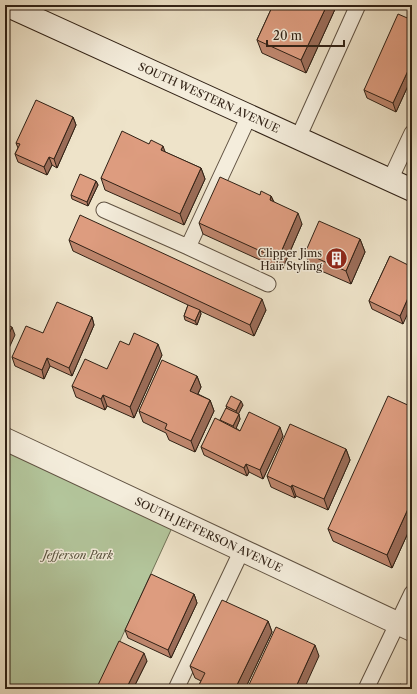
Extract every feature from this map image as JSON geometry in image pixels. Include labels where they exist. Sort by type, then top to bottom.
[{"type":"street","name":"SOUTH WESTERN AVENUE","points":[[6,5],[412,190]]},
{"type":"street","name":"SOUTH JEFFERSON AVENUE","points":[[5,439],[405,627]]},
{"type":"lane","points":[[298,138],[358,5]]},
{"type":"lane","points":[[188,247],[249,116]]},
{"type":"lane","points":[[390,180],[412,134]]},
{"type":"lane","points":[[104,210],[268,284]]},
{"type":"lane","points":[[176,689],[242,550]]},
{"type":"lane","points":[[366,689],[405,627],[412,593]]},
{"type":"green space","name":"Jefferson Park","points":[[5,439],[176,519],[98,689],[5,689]]},
{"type":"building","points":[[273,5],[327,5],[301,60],[257,40]]},
{"type":"building","points":[[398,14],[412,20],[412,62],[393,103],[364,90]]},
{"type":"building","points":[[36,100],[73,117],[54,159],[49,157],[44,167],[15,154],[20,144],[16,143]]},
{"type":"building","points":[[122,131],[149,144],[151,140],[163,146],[161,150],[201,168],[180,214],[101,178]]},
{"type":"building","points":[[80,174],[96,181],[87,202],[71,195]]},
{"type":"building","points":[[220,177],[260,195],[261,191],[271,196],[270,200],[298,213],[278,259],[199,223]]},
{"type":"building","points":[[80,215],[262,299],[250,325],[69,240]]},
{"type":"building","points":[[319,221],[360,239],[346,271],[305,253]]},
{"type":"building","points":[[390,256],[412,267],[412,289],[400,316],[369,301]]},
{"type":"building","points":[[57,302],[92,317],[69,368],[47,358],[42,370],[12,357],[26,326],[43,333]]},
{"type":"building","points":[[188,305],[200,310],[195,321],[184,316]]},
{"type":"building","points":[[5,324],[12,327],[5,342]]},
{"type":"building","points":[[134,333],[158,344],[130,407],[103,395],[101,399],[72,386],[85,359],[107,369],[120,341],[129,345]]},
{"type":"building","points":[[162,360],[197,376],[190,391],[210,400],[191,441],[165,429],[167,424],[139,411]]},
{"type":"building","points":[[231,396],[241,401],[236,411],[226,406]]},
{"type":"building","points":[[388,396],[412,407],[412,500],[387,555],[328,529]]},
{"type":"building","points":[[226,408],[239,414],[233,426],[220,420]]},
{"type":"building","points":[[249,412],[280,427],[260,470],[246,464],[244,468],[201,447],[215,418],[240,431]]},
{"type":"building","points":[[290,424],[346,449],[324,499],[292,485],[291,487],[267,476]]},
{"type":"building","points":[[151,574],[194,594],[168,650],[125,630]]},
{"type":"building","points":[[222,600],[268,621],[235,689],[197,689],[205,673],[190,666]]},
{"type":"building","points":[[276,627],[315,645],[295,689],[247,689]]},
{"type":"building","points":[[119,641],[144,653],[126,689],[106,689],[98,685]]},
{"type":"building","points":[[400,684],[411,689],[397,689]]},
{"type":"place","name":"Clipper Jims Hair Styling","points":[[337,259]]}]
